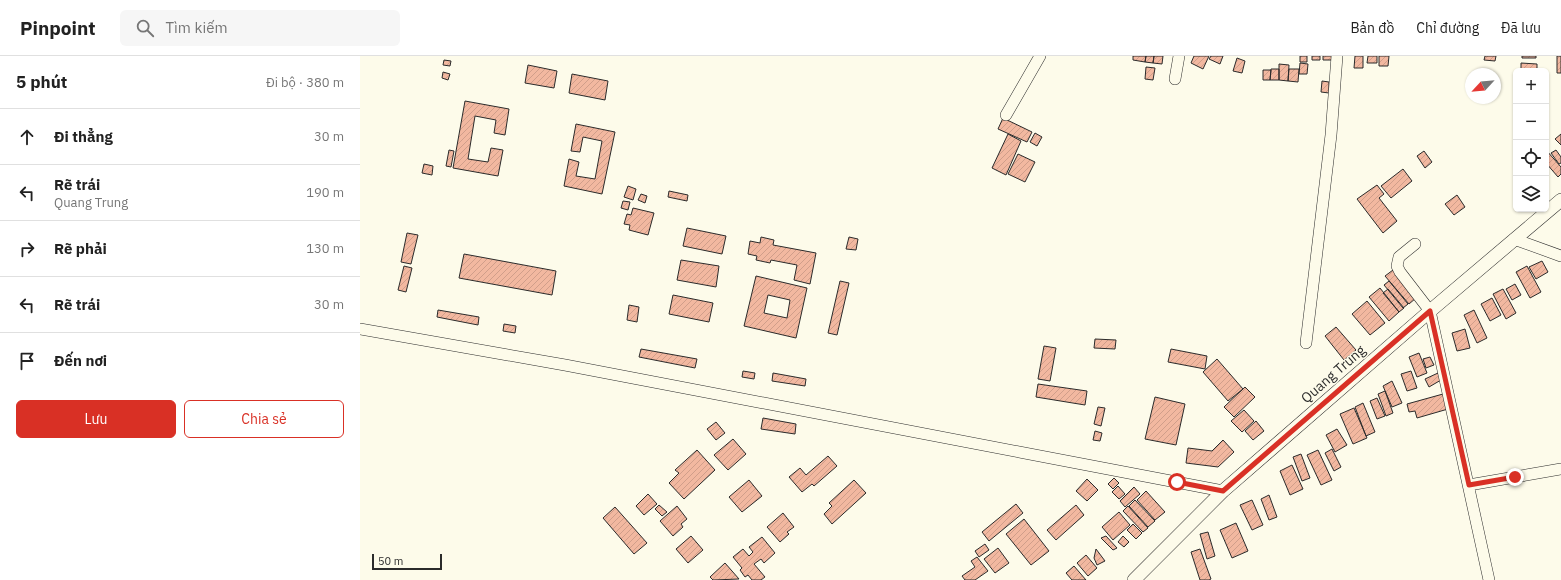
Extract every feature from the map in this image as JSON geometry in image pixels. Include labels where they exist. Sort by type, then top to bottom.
[{"type":"main road","name":"Quang Trung","points":[[1134,580],[1223,491],[1430,311],[1561,200]]},
{"type":"street","points":[[1006,115],[1040,56]]},
{"type":"street","points":[[1175,79],[1179,56]]},
{"type":"street","points":[[1306,343],[1331,135],[1336,56]]},
{"type":"street","points":[[1514,240],[1561,256]]},
{"type":"street","points":[[1415,244],[1399,257],[1397,260],[1397,266],[1430,311],[1489,580]]},
{"type":"street","points":[[360,329],[565,365],[1223,491]]},
{"type":"street","points":[[1469,485],[1561,469]]},
{"type":"building","points":[[1133,56],[1146,56],[1145,62],[1133,60]]},
{"type":"building","points":[[1146,56],[1154,56],[1153,63],[1145,62]]},
{"type":"building","points":[[1154,56],[1163,56],[1162,64],[1153,63]]},
{"type":"building","points":[[1194,56],[1209,56],[1203,69],[1191,63]]},
{"type":"building","points":[[1211,56],[1223,56],[1220,64],[1209,59]]},
{"type":"building","points":[[1300,56],[1307,56],[1307,62],[1300,62]]},
{"type":"building","points":[[1312,56],[1320,56],[1320,60],[1312,60]]},
{"type":"building","points":[[1323,56],[1332,56],[1332,60],[1323,60]]},
{"type":"building","points":[[1355,56],[1363,56],[1363,68],[1354,68]]},
{"type":"building","points":[[1368,56],[1377,56],[1377,63],[1367,63]]},
{"type":"building","points":[[1379,56],[1389,56],[1388,66],[1379,66]]},
{"type":"building","points":[[1485,56],[1496,56],[1495,61],[1484,60]]},
{"type":"building","points":[[1522,56],[1536,56],[1536,58],[1522,58]]},
{"type":"building","points":[[1557,56],[1561,56],[1561,73],[1557,73]]},
{"type":"building","points":[[1237,58],[1245,61],[1242,73],[1233,71]]},
{"type":"building","points":[[444,60],[451,61],[450,66],[443,65]]},
{"type":"building","points":[[1300,63],[1308,64],[1307,74],[1299,74]]},
{"type":"building","points":[[1521,63],[1537,64],[1537,68],[1521,68]]},
{"type":"building","points":[[1279,64],[1289,65],[1288,81],[1279,80]]},
{"type":"building","points":[[528,65],[557,71],[554,88],[525,83]]},
{"type":"building","points":[[1146,67],[1155,68],[1153,80],[1145,79]]},
{"type":"building","points":[[1271,69],[1279,69],[1279,80],[1270,80]]},
{"type":"building","points":[[1289,69],[1299,69],[1298,82],[1288,81]]},
{"type":"building","points":[[1263,70],[1271,70],[1270,80],[1263,80]]},
{"type":"building","points":[[443,72],[450,74],[448,80],[442,78]]},
{"type":"building","points":[[572,74],[608,81],[605,100],[569,93]]},
{"type":"building","points":[[1322,81],[1329,82],[1329,93],[1321,92]]},
{"type":"building","points":[[465,101],[509,109],[505,135],[494,133],[496,120],[475,116],[468,159],[488,162],[491,148],[503,150],[498,176],[453,168]]},
{"type":"building","points":[[1003,118],[1032,132],[1027,142],[998,129]]},
{"type":"building","points":[[576,124],[615,132],[602,194],[564,186],[569,159],[579,162],[576,176],[595,179],[602,141],[583,137],[580,152],[571,151]]},
{"type":"building","points":[[1035,133],[1042,137],[1037,146],[1030,142]]},
{"type":"building","points":[[1008,134],[1021,141],[1006,175],[992,168]]},
{"type":"building","points":[[1561,134],[1561,145],[1555,139]]},
{"type":"building","points":[[449,150],[454,151],[451,167],[446,166]]},
{"type":"building","points":[[1556,150],[1561,157],[1561,163],[1559,164],[1551,153]]},
{"type":"building","points":[[1424,151],[1432,162],[1425,168],[1417,156]]},
{"type":"building","points":[[1549,153],[1561,167],[1561,174],[1558,177],[1549,166]]},
{"type":"building","points":[[1018,154],[1035,162],[1025,182],[1008,174]]},
{"type":"building","points":[[424,164],[433,166],[432,175],[422,173]]},
{"type":"building","points":[[1403,169],[1412,181],[1391,198],[1381,186]]},
{"type":"building","points":[[1377,185],[1384,194],[1379,198],[1397,221],[1383,233],[1357,199]]},
{"type":"building","points":[[628,186],[636,189],[633,200],[624,197]]},
{"type":"building","points":[[669,191],[688,195],[687,201],[668,197]]},
{"type":"building","points":[[641,194],[647,196],[645,203],[638,200]]},
{"type":"building","points":[[1457,195],[1465,207],[1454,215],[1445,204]]},
{"type":"building","points":[[623,201],[630,202],[628,210],[621,208]]},
{"type":"building","points":[[633,208],[654,213],[648,235],[629,230],[630,225],[624,224],[627,214],[631,215]]},
{"type":"building","points":[[687,228],[726,236],[722,254],[683,246]]},
{"type":"building","points":[[407,233],[418,235],[411,264],[401,262]]},
{"type":"building","points":[[761,237],[774,240],[773,245],[816,253],[810,284],[794,280],[797,265],[771,260],[770,263],[756,260],[757,256],[748,254],[750,241],[760,243]]},
{"type":"building","points":[[849,237],[858,239],[856,250],[846,249]]},
{"type":"building","points":[[464,254],[556,271],[552,295],[459,278]]},
{"type":"building","points":[[681,260],[719,266],[716,287],[677,280]]},
{"type":"building","points":[[1542,261],[1548,272],[1536,279],[1529,267]]},
{"type":"building","points":[[404,266],[412,268],[406,292],[398,290]]},
{"type":"building","points":[[1527,266],[1541,292],[1530,298],[1516,272]]},
{"type":"building","points":[[1393,270],[1416,298],[1409,304],[1385,276]]},
{"type":"building","points":[[756,276],[807,288],[796,338],[744,326]],"holes":[[[768,295],[790,300],[787,318],[764,313]]]},
{"type":"building","points":[[840,281],[849,283],[837,335],[828,333]]},
{"type":"building","points":[[1389,281],[1408,304],[1403,308],[1384,285]]},
{"type":"building","points":[[1515,284],[1521,295],[1512,300],[1506,289]]},
{"type":"building","points":[[1380,288],[1399,312],[1389,321],[1369,297]]},
{"type":"building","points":[[1388,289],[1404,308],[1399,312],[1383,293]]},
{"type":"building","points":[[1503,289],[1516,313],[1506,319],[1493,294]]},
{"type":"building","points":[[673,295],[713,303],[709,322],[669,314]]},
{"type":"building","points":[[1492,298],[1501,315],[1490,321],[1481,304]]},
{"type":"building","points":[[1367,301],[1385,323],[1370,335],[1352,314]]},
{"type":"building","points":[[629,305],[639,307],[637,322],[627,320]]},
{"type":"building","points":[[438,310],[479,317],[478,325],[437,317]]},
{"type":"building","points":[[1474,310],[1487,338],[1477,343],[1464,315]]},
{"type":"building","points":[[504,324],[516,326],[515,333],[503,331]]},
{"type":"building","points":[[1336,327],[1356,350],[1344,360],[1325,336]]},
{"type":"building","points":[[1465,329],[1470,348],[1457,351],[1452,333]]},
{"type":"building","points":[[1095,339],[1116,340],[1115,349],[1094,348]]},
{"type":"building","points":[[1044,346],[1056,348],[1050,381],[1038,379]]},
{"type":"building","points":[[641,349],[697,359],[695,368],[639,357]]},
{"type":"building","points":[[1171,349],[1207,356],[1205,369],[1168,362]]},
{"type":"building","points":[[1419,353],[1427,373],[1417,377],[1409,357]]},
{"type":"building","points":[[1430,357],[1434,365],[1426,368],[1423,359]]},
{"type":"building","points":[[1217,359],[1243,389],[1228,401],[1203,372]]},
{"type":"building","points":[[743,371],[755,373],[754,379],[742,377]]},
{"type":"building","points":[[1411,371],[1417,388],[1407,391],[1401,374]]},
{"type":"building","points":[[773,373],[806,379],[805,386],[772,381]]},
{"type":"building","points":[[1438,373],[1441,380],[1429,387],[1425,379]]},
{"type":"building","points":[[1392,381],[1402,403],[1392,407],[1383,386]]},
{"type":"building","points":[[1038,384],[1087,391],[1085,405],[1036,397]]},
{"type":"building","points":[[1245,387],[1255,397],[1234,417],[1224,407]]},
{"type":"building","points":[[1385,391],[1393,413],[1386,416],[1378,394]]},
{"type":"building","points":[[1443,394],[1448,409],[1417,418],[1415,411],[1409,412],[1407,404]]},
{"type":"building","points":[[1155,397],[1185,404],[1176,445],[1145,439]]},
{"type":"building","points":[[1377,398],[1385,416],[1377,419],[1370,401]]},
{"type":"building","points":[[1363,403],[1375,432],[1366,436],[1355,407]]},
{"type":"building","points":[[1098,407],[1105,408],[1101,426],[1094,424]]},
{"type":"building","points":[[1354,408],[1367,438],[1353,444],[1340,414]]},
{"type":"building","points":[[1244,410],[1254,421],[1242,432],[1231,421]]},
{"type":"building","points":[[763,418],[796,424],[795,434],[761,429]]},
{"type":"building","points":[[1256,421],[1264,431],[1253,440],[1245,431]]},
{"type":"building","points":[[716,422],[725,433],[716,440],[707,429]]},
{"type":"building","points":[[1337,429],[1347,445],[1335,452],[1326,435]]},
{"type":"building","points":[[1095,431],[1102,433],[1100,441],[1093,440]]},
{"type":"building","points":[[733,439],[746,454],[728,470],[714,455]]},
{"type":"building","points":[[1223,440],[1234,452],[1218,467],[1186,463],[1188,448],[1212,451]]},
{"type":"building","points":[[1332,449],[1341,467],[1334,471],[1325,453]]},
{"type":"building","points":[[697,450],[715,470],[684,499],[669,483],[679,473],[675,470]]},
{"type":"building","points":[[1318,450],[1332,480],[1321,485],[1307,455]]},
{"type":"building","points":[[1301,454],[1310,478],[1302,481],[1293,457]]},
{"type":"building","points":[[828,456],[837,466],[814,486],[812,484],[802,492],[789,477],[800,468],[806,475]]},
{"type":"building","points":[[1292,465],[1303,489],[1290,495],[1280,471]]},
{"type":"building","points":[[1114,478],[1119,483],[1113,489],[1108,484]]},
{"type":"building","points":[[1087,479],[1098,490],[1087,501],[1076,491]]},
{"type":"building","points":[[749,480],[762,496],[742,512],[729,497]]},
{"type":"building","points":[[854,480],[866,493],[832,524],[824,514],[832,506],[829,503]]},
{"type":"building","points":[[1118,486],[1125,494],[1119,499],[1112,492]]},
{"type":"building","points":[[1134,487],[1140,494],[1125,507],[1120,501]]},
{"type":"building","points":[[1146,491],[1165,512],[1155,520],[1137,500]]},
{"type":"building","points":[[648,494],[657,504],[644,515],[636,506]]},
{"type":"building","points":[[1269,495],[1277,517],[1269,520],[1261,499]]},
{"type":"building","points":[[1135,500],[1155,521],[1148,527],[1129,506]]},
{"type":"building","points":[[1252,500],[1263,525],[1252,530],[1240,505]]},
{"type":"building","points":[[1016,504],[1023,513],[989,541],[982,532]]},
{"type":"building","points":[[659,505],[667,512],[662,516],[655,509]]},
{"type":"building","points":[[1076,505],[1084,515],[1056,540],[1047,530]]},
{"type":"building","points":[[677,506],[687,519],[681,524],[683,527],[673,536],[660,521]]},
{"type":"building","points":[[1128,506],[1148,528],[1143,532],[1123,511]]},
{"type":"building","points":[[615,507],[647,543],[634,554],[603,518]]},
{"type":"building","points":[[1119,512],[1130,525],[1113,540],[1102,527]]},
{"type":"building","points":[[783,513],[794,527],[787,532],[789,534],[780,542],[767,527]]},
{"type":"building","points":[[1024,519],[1049,551],[1031,565],[1006,534]]},
{"type":"building","points":[[1236,523],[1248,551],[1232,558],[1220,530]]},
{"type":"building","points":[[1133,524],[1142,533],[1136,539],[1127,530]]},
{"type":"building","points":[[1208,532],[1215,556],[1207,559],[1200,534]]},
{"type":"building","points":[[691,536],[703,550],[688,563],[676,549]]},
{"type":"building","points":[[1106,536],[1117,548],[1113,550],[1101,538]]},
{"type":"building","points":[[1123,536],[1129,542],[1124,547],[1118,542]]},
{"type":"building","points":[[762,537],[775,553],[764,563],[761,559],[754,564],[765,577],[761,580],[752,580],[748,575],[745,577],[740,570],[742,568],[733,557],[743,549],[749,556],[753,552],[749,547]]},
{"type":"building","points":[[985,544],[989,550],[979,557],[975,551]]},
{"type":"building","points":[[998,548],[1009,563],[995,573],[984,559]]},
{"type":"building","points":[[1096,549],[1105,561],[1097,565],[1094,558]]},
{"type":"building","points":[[1200,549],[1211,579],[1209,580],[1200,580],[1191,552]]},
{"type":"building","points":[[1086,555],[1097,568],[1088,576],[1077,563]]},
{"type":"building","points":[[977,557],[988,571],[975,580],[965,580],[962,576],[975,567],[971,561]]},
{"type":"building","points":[[725,563],[739,579],[713,580],[710,577]]},
{"type":"building","points":[[1074,566],[1086,580],[1072,580],[1066,573]]},
{"type":"route","points":[[1177,482],[1223,491],[1430,311],[1469,485],[1515,477]]}]
